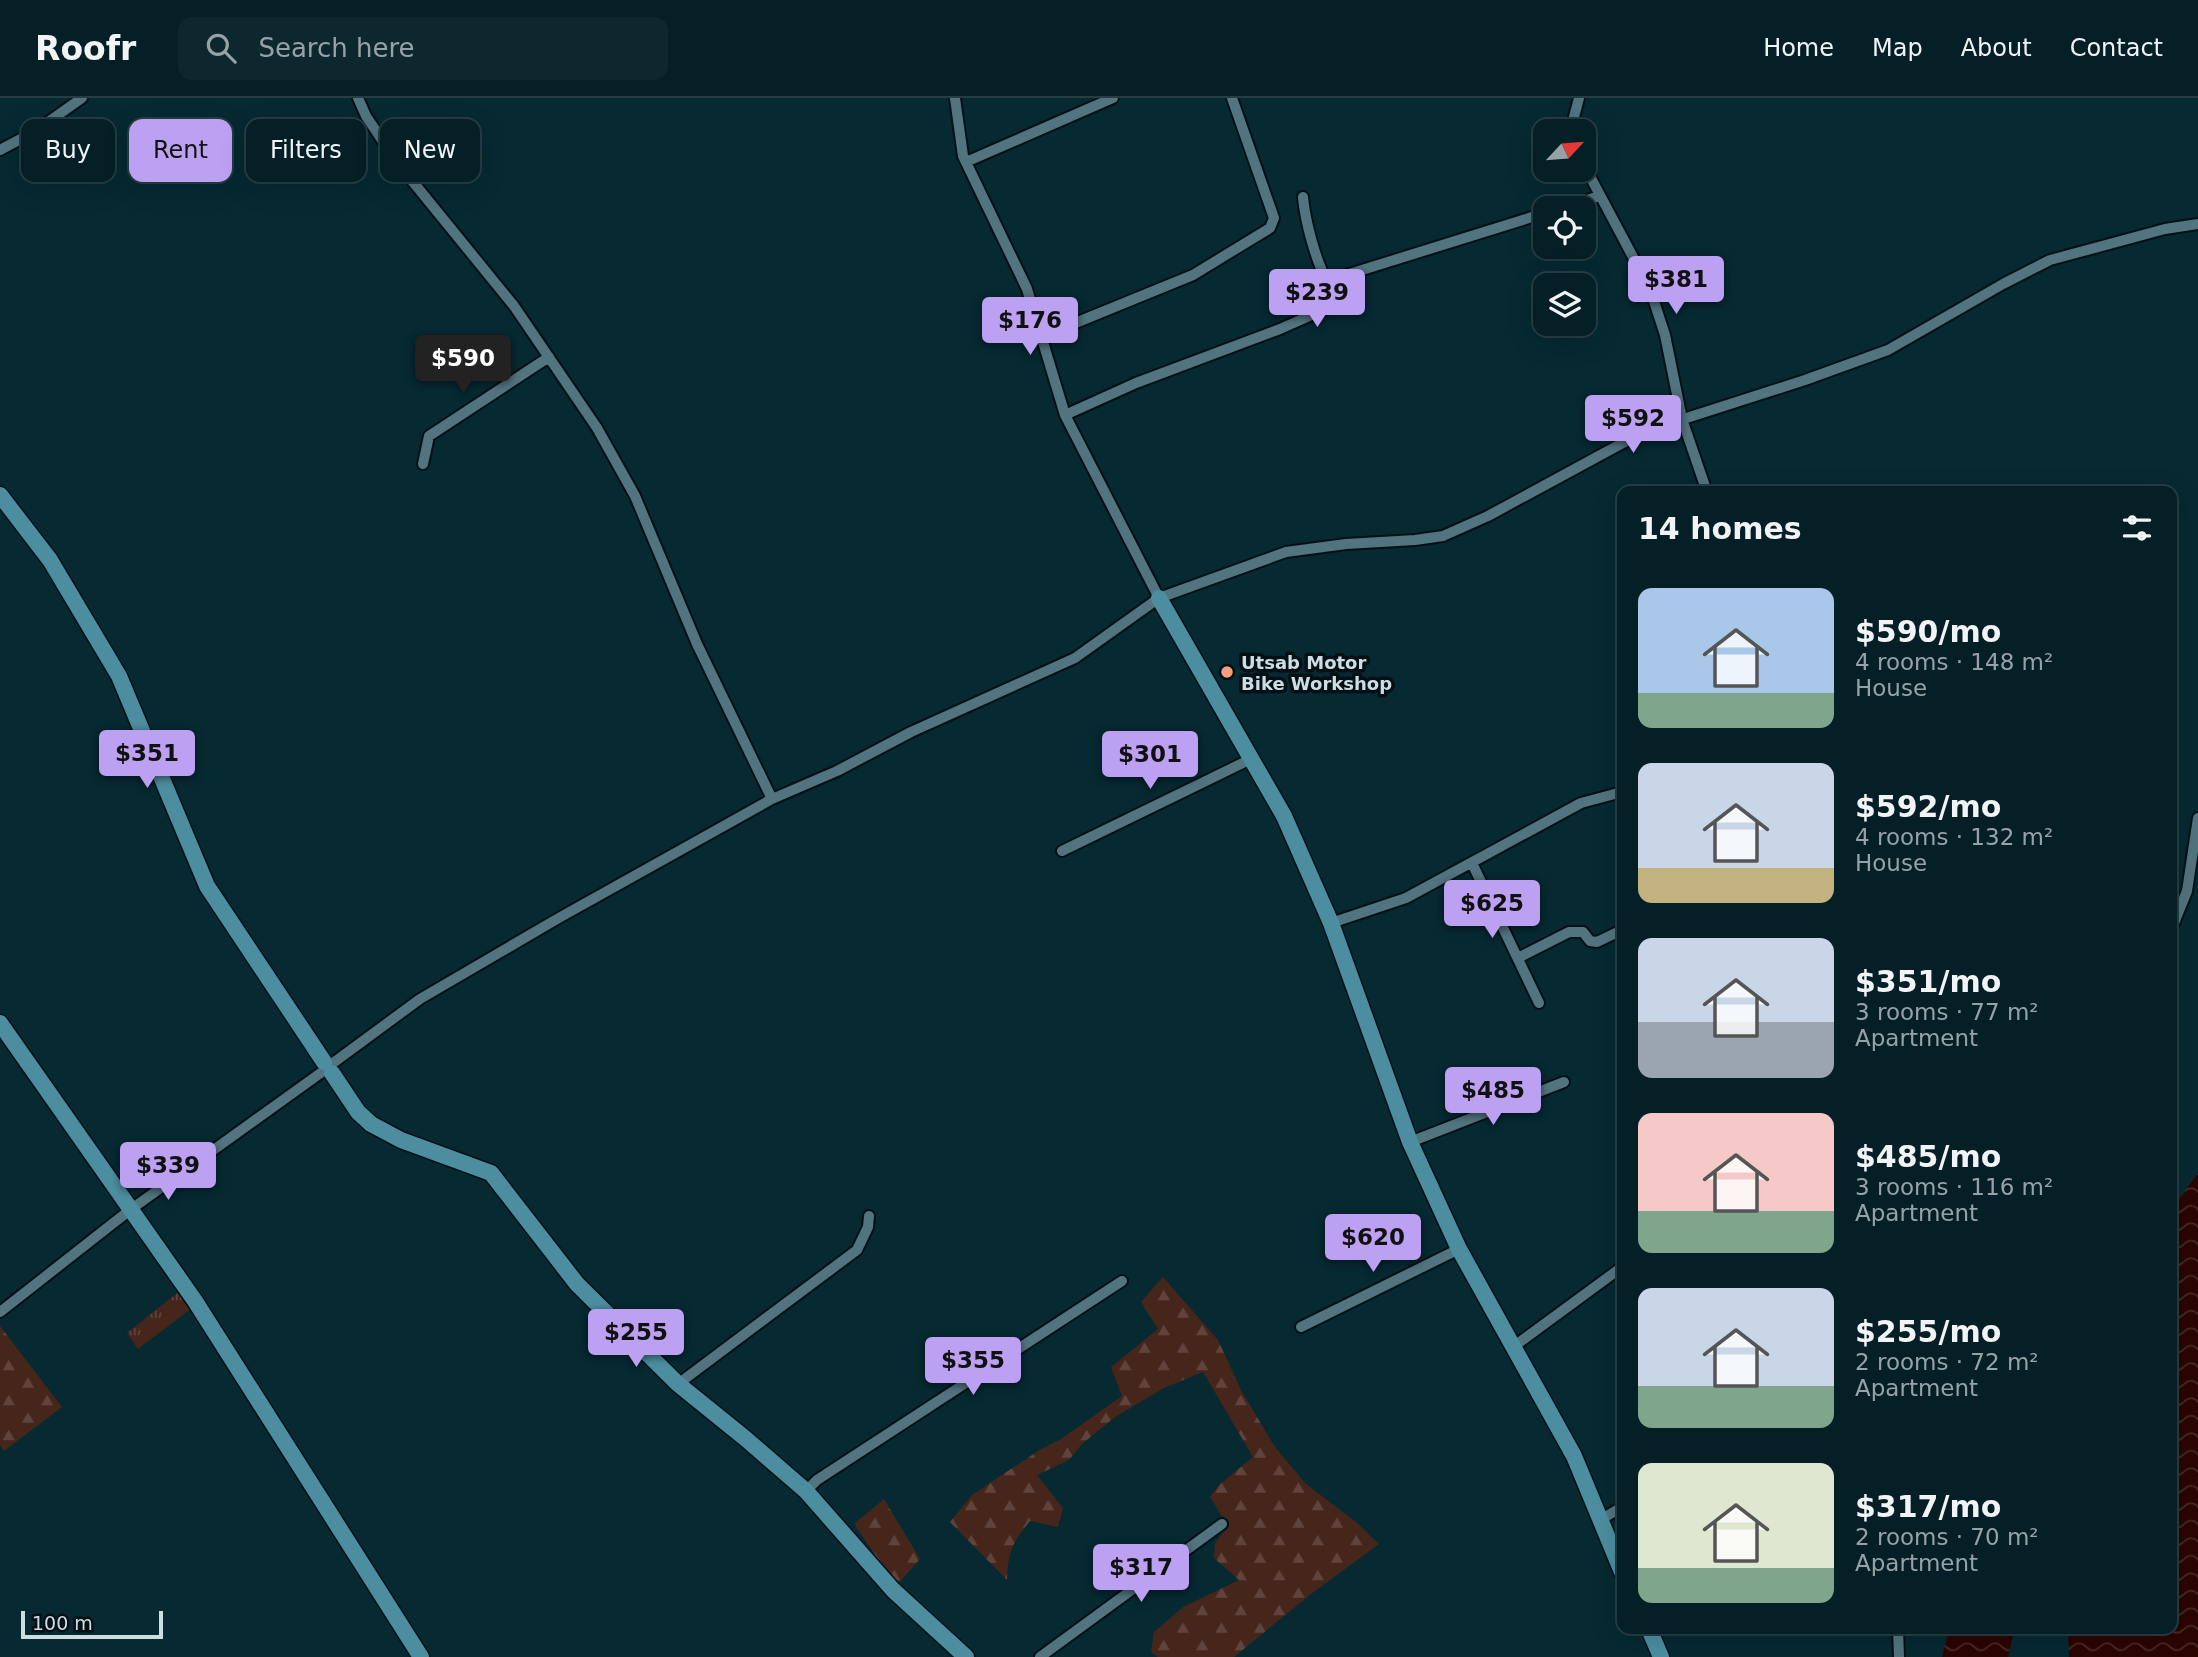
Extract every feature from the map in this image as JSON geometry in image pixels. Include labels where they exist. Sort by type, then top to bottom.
[{"type":"street","points":[[0,150],[34,132],[82,98]]},
{"type":"street","points":[[358,98],[366,116],[396,161],[514,306],[597,428],[635,496],[697,644],[772,799]]},
{"type":"street","points":[[955,98],[963,156],[1027,289],[1065,415],[1159,598],[1284,816],[1331,923],[1410,1142],[1459,1249],[1574,1456],[1617,1557]]},
{"type":"street","points":[[966,162],[1113,98]]},
{"type":"street","points":[[1041,337],[1193,275],[1270,229],[1274,218],[1272,210],[1232,98]]},
{"type":"street","points":[[1573,119],[1578,98]]},
{"type":"street","points":[[1593,182],[1650,289],[1665,335],[1682,419],[1705,486]]},
{"type":"street","points":[[1596,197],[1600,196]]},
{"type":"street","points":[[1065,415],[1136,383],[1323,310],[1328,300],[1328,283],[1319,267],[1304,211],[1303,197]]},
{"type":"street","points":[[1328,283],[1533,217]]},
{"type":"street","points":[[0,1312],[130,1210],[420,999],[772,799],[837,771],[911,732],[1076,658],[1159,598],[1286,552],[1443,536],[1488,516],[1643,432],[1888,351],[2050,260],[2165,229],[2198,224]]},
{"type":"street","points":[[424,464],[429,436],[549,357]]},
{"type":"street","points":[[0,495],[50,560],[119,676],[207,886],[358,1112],[371,1124],[401,1140],[491,1173],[577,1284],[678,1384],[746,1438],[806,1491],[893,1590],[966,1657]]},
{"type":"street","points":[[1062,851],[1251,759]]},
{"type":"street","points":[[1331,923],[1406,898],[1581,803],[1617,793]]},
{"type":"street","points":[[2177,916],[2187,891],[2198,818]]},
{"type":"street","points":[[1472,863],[1539,1003]]},
{"type":"street","points":[[1518,958],[1569,932],[1583,932],[1590,941],[1597,942],[1617,932]]},
{"type":"street","points":[[0,1023],[195,1301],[421,1657]]},
{"type":"street","points":[[1410,1142],[1564,1082]]},
{"type":"street","points":[[678,1384],[857,1250],[868,1227],[869,1216]]},
{"type":"street","points":[[1301,1327],[1459,1249]]},
{"type":"street","points":[[1513,1347],[1617,1271]]},
{"type":"street","points":[[806,1491],[817,1480],[1122,1281]]},
{"type":"street","points":[[1600,1521],[1617,1510]]},
{"type":"street","points":[[1040,1657],[1222,1524]]},
{"type":"street","points":[[1651,1634],[1661,1657]]},
{"type":"street","points":[[1898,1634],[1899,1657]]},
{"type":"green space","points":[[1163,1277],[1218,1340],[1242,1392],[1275,1447],[1306,1484],[1356,1522],[1379,1544],[1311,1594],[1234,1657],[1158,1657],[1151,1652],[1154,1632],[1183,1607],[1239,1580],[1214,1558],[1215,1543],[1228,1526],[1210,1497],[1219,1485],[1253,1457],[1203,1372],[1164,1388],[1115,1417],[1082,1444],[1069,1460],[1037,1475],[1063,1508],[1058,1527],[1030,1521],[1012,1548],[1007,1580],[950,1522],[972,1495],[1041,1449],[1061,1439],[1122,1396],[1111,1367],[1158,1329],[1141,1302]]},
{"type":"green space","points":[[181,1290],[192,1308],[138,1349],[127,1333]]},
{"type":"green space","points":[[0,1326],[62,1407],[4,1451],[0,1445]]},
{"type":"green space","points":[[884,1499],[920,1559],[896,1586],[854,1524]]},
{"type":"water","points":[[2198,1173],[2198,1657],[2069,1657],[2068,1634],[2177,1634],[2177,1202]]},
{"type":"water","points":[[1948,1634],[2014,1634],[2008,1657],[1942,1657]]},
{"type":"place","name":"Utsab Motor Bike Workshop","points":[[1227,672]]}]
